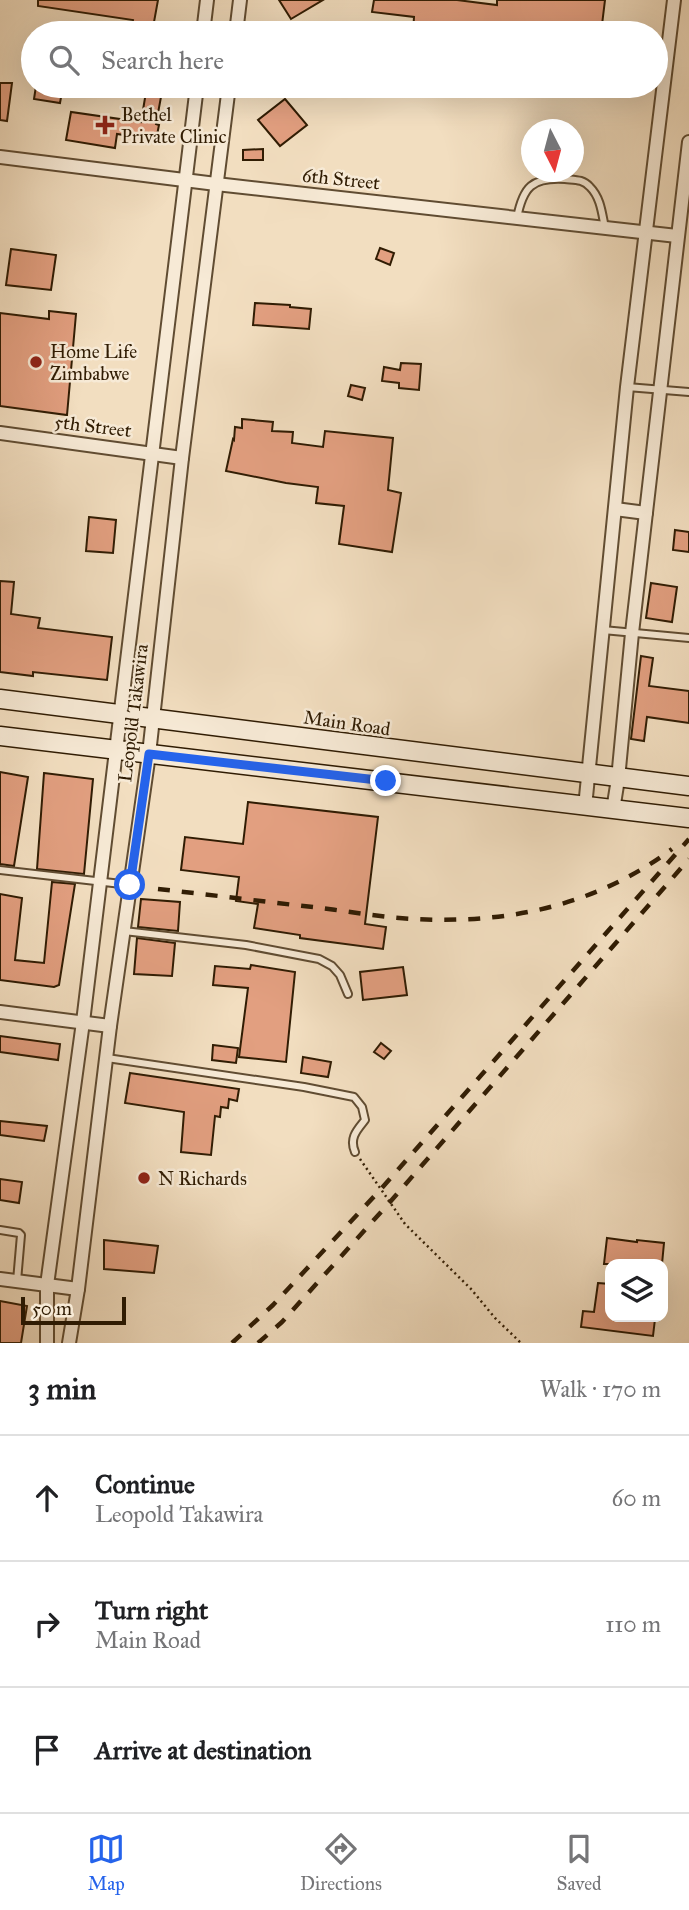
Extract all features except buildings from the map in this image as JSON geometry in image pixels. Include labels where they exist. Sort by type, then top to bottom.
[{"type":"main road","name":"Main Road","points":[[0,699],[689,786]]},
{"type":"main road","points":[[0,736],[689,818]]},
{"type":"main road","points":[[386,781],[393,750]]},
{"type":"street","points":[[204,21],[207,0]]},
{"type":"street","points":[[237,21],[240,0]]},
{"type":"street","points":[[668,52],[674,0]]},
{"type":"street","name":"Leopold Takawira","points":[[47,1343],[47,1285],[83,1022],[196,98]]},
{"type":"street","name":"Leopold Takawira","points":[[69,1343],[149,754],[182,458],[227,98]]},
{"type":"street","points":[[585,807],[627,387],[663,98]]},
{"type":"street","points":[[613,810],[689,142]]},
{"type":"street","name":"6th Street","points":[[0,157],[677,236]]},
{"type":"street","name":"5th Street","points":[[0,433],[182,458]]},
{"type":"street","points":[[615,509],[646,513]]},
{"type":"street","points":[[0,1012],[110,1026]]},
{"type":"street","points":[[0,1279],[78,1289]]},
{"type":"lane","points":[[517,218],[520,202],[536,181],[552,178],[583,181],[592,188],[600,203],[605,228]]},
{"type":"lane","points":[[627,387],[689,392]]},
{"type":"lane","points":[[603,630],[689,638]]},
{"type":"lane","points":[[0,870],[130,885]]},
{"type":"lane","points":[[124,931],[246,944],[319,960],[332,966],[341,975],[348,994]]},
{"type":"lane","points":[[107,1058],[354,1097],[362,1107],[365,1120],[353,1135],[355,1152]]},
{"type":"lane","points":[[0,1230],[21,1235],[17,1281]]},
{"type":"path","points":[[355,1152],[405,1224],[521,1343]]},
{"type":"railway","points":[[232,1343],[273,1305],[381,1189],[689,839]]},
{"type":"railway","points":[[158,889],[393,917],[451,920],[485,918],[551,907],[583,897],[643,868],[672,849]]},
{"type":"railway","points":[[258,1343],[282,1322],[390,1202],[689,859]]},
{"type":"place","name":"Bethel Private Clinic","points":[[105,125]]},
{"type":"place","name":"Home Life Zimbabwe","points":[[36,362]]},
{"type":"place","name":"N Richards","points":[[144,1178]]},
{"type":"route","points":[[130,885],[149,754],[386,781]]}]
